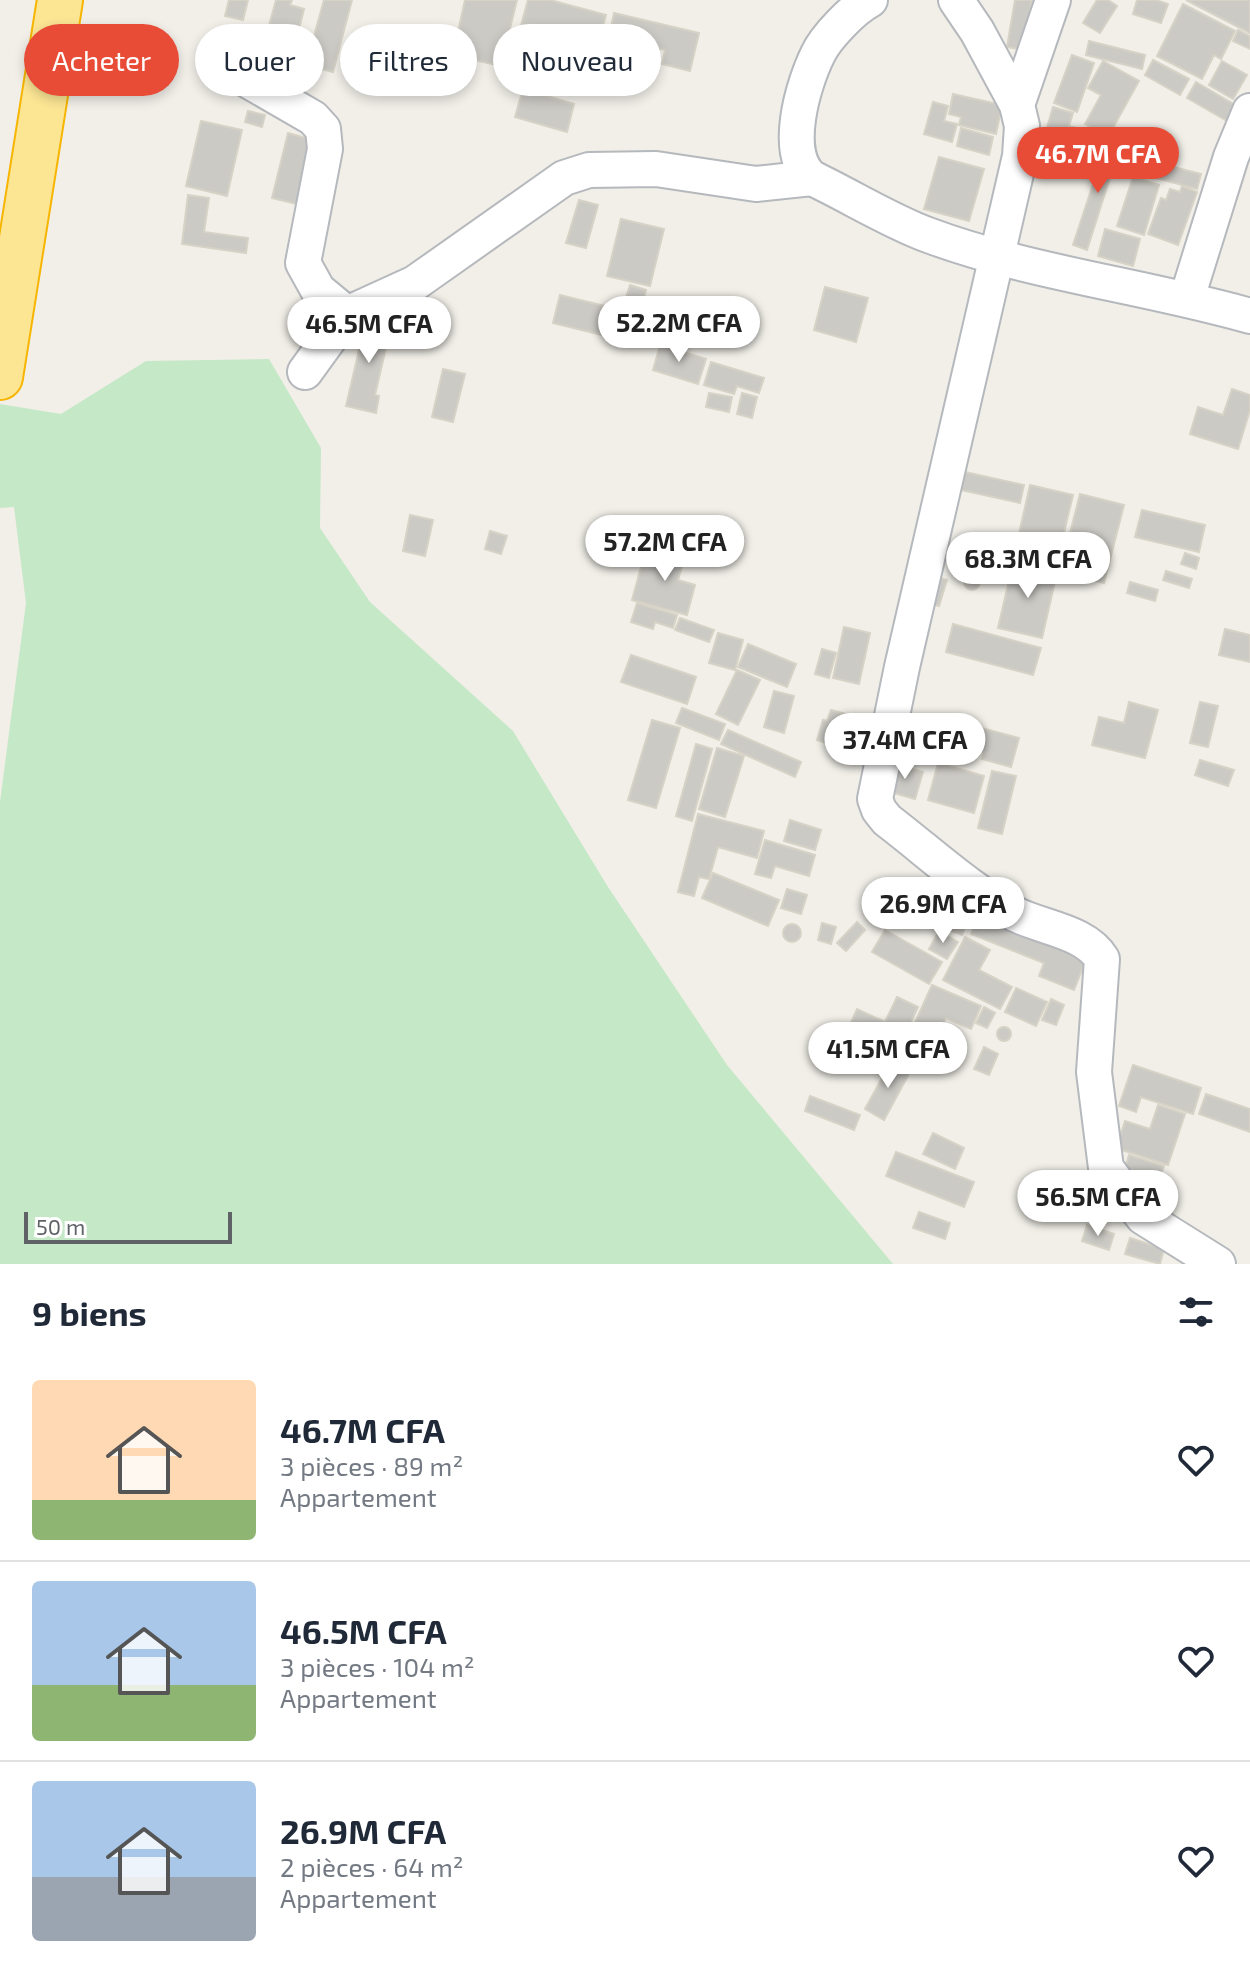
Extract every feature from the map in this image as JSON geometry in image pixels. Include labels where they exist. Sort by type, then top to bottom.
[{"type":"highway","points":[[0,377],[60,0]]},
{"type":"street","points":[[956,0],[977,31],[1017,105],[1022,126],[1020,156],[902,667],[875,799],[887,820],[991,900],[1019,916],[1095,947],[1102,959],[1094,1072],[1106,1168],[1143,1217],[1218,1264]]},
{"type":"street","points":[[1017,105],[1053,0]]},
{"type":"street","points":[[862,2],[819,51],[798,109],[801,161],[804,171],[812,178],[927,235],[1250,316]]},
{"type":"street","points":[[275,96],[313,118],[323,129],[325,149],[303,263],[318,290],[347,314]]},
{"type":"street","points":[[1187,298],[1231,157],[1250,111]]},
{"type":"street","points":[[305,372],[347,314],[415,283],[564,178],[589,170],[656,169],[756,184],[812,178]]},
{"type":"green space","points":[[269,359],[321,448],[320,528],[370,602],[513,731],[608,887],[727,1065],[893,1264],[0,1264],[0,802],[26,603],[14,507],[0,508],[0,404],[61,414],[146,361]]},
{"type":"building","points":[[229,0],[248,0],[243,20],[225,16]]},
{"type":"building","points":[[276,0],[292,0],[290,5],[304,9],[300,24],[269,24]]},
{"type":"building","points":[[324,0],[352,0],[346,24],[340,24],[340,45],[333,72],[324,70],[324,24],[317,24]]},
{"type":"building","points":[[465,0],[517,0],[511,24],[493,24],[493,64],[477,60],[477,24],[460,24]]},
{"type":"building","points":[[528,0],[550,0],[606,15],[604,24],[521,24]]},
{"type":"building","points":[[1015,0],[1032,0],[1023,50],[1007,47]]},
{"type":"building","points":[[1097,0],[1108,0],[1117,6],[1100,33],[1083,23]]},
{"type":"building","points":[[1137,0],[1156,0],[1168,4],[1161,23],[1133,14]]},
{"type":"building","points":[[1186,0],[1250,0],[1250,33]]},
{"type":"building","points":[[1183,4],[1235,31],[1221,59],[1214,55],[1202,79],[1157,56]]},
{"type":"building","points":[[614,13],[661,24],[612,24]]},
{"type":"building","points":[[661,24],[699,33],[690,71],[662,64],[665,50],[661,49]]},
{"type":"building","points":[[1238,30],[1250,36],[1250,49],[1233,41]]},
{"type":"building","points":[[1089,41],[1145,55],[1142,69],[1086,55]]},
{"type":"building","points":[[1072,55],[1094,63],[1077,112],[1054,103]]},
{"type":"building","points":[[1153,60],[1189,79],[1180,95],[1145,75]]},
{"type":"building","points":[[1103,61],[1139,81],[1108,137],[1085,124],[1101,95],[1088,88]]},
{"type":"building","points":[[1222,61],[1247,75],[1233,99],[1209,85]]},
{"type":"building","points":[[1196,82],[1237,106],[1227,121],[1187,98]]},
{"type":"building","points":[[953,94],[1002,105],[996,134],[959,125],[961,117],[949,114]]},
{"type":"building","points":[[521,96],[547,96],[574,104],[567,132],[515,117]]},
{"type":"building","points":[[933,102],[948,106],[944,121],[957,124],[952,142],[924,134]]},
{"type":"building","points":[[1053,107],[1073,113],[1069,126],[1087,131],[1083,148],[1044,138]]},
{"type":"building","points":[[248,111],[265,115],[262,127],[245,122]]},
{"type":"building","points":[[201,121],[242,130],[227,196],[186,186]]},
{"type":"building","points":[[961,128],[993,137],[989,155],[957,146]]},
{"type":"building","points":[[288,133],[313,140],[297,204],[272,198]]},
{"type":"building","points":[[1105,148],[1128,155],[1123,171],[1113,168],[1087,250],[1073,245]]},
{"type":"building","points":[[939,157],[984,169],[969,221],[924,209]]},
{"type":"building","points":[[1138,158],[1201,174],[1197,189],[1134,172]]},
{"type":"building","points":[[1133,177],[1159,185],[1144,235],[1117,226]]},
{"type":"building","points":[[1182,186],[1197,192],[1178,245],[1148,234],[1161,198],[1166,200],[1170,189],[1180,192]]},
{"type":"building","points":[[188,195],[209,198],[204,232],[248,238],[246,253],[182,244]]},
{"type":"building","points":[[579,200],[598,205],[586,248],[566,243]]},
{"type":"building","points":[[621,219],[664,229],[650,286],[607,276]]},
{"type":"building","points":[[1105,229],[1140,239],[1133,266],[1098,256]]},
{"type":"building","points":[[630,285],[646,290],[641,309],[624,304]]},
{"type":"building","points":[[825,287],[868,298],[856,342],[814,330]]},
{"type":"building","points":[[560,295],[629,312],[622,340],[553,323]]},
{"type":"building","points":[[367,316],[392,322],[375,395],[379,396],[376,413],[346,406]]},
{"type":"building","points":[[660,345],[706,359],[698,384],[653,370]]},
{"type":"building","points":[[711,362],[764,378],[759,393],[737,386],[734,394],[704,385]]},
{"type":"building","points":[[443,369],[465,374],[453,422],[432,417]]},
{"type":"building","points":[[1232,389],[1250,395],[1250,410],[1238,449],[1190,434],[1198,407],[1223,415]]},
{"type":"building","points":[[709,393],[732,397],[729,412],[706,407]]},
{"type":"building","points":[[742,393],[757,397],[752,418],[737,414]]},
{"type":"building","points":[[965,472],[1024,485],[1020,503],[961,490]]},
{"type":"building","points":[[1030,485],[1073,495],[1056,566],[1014,556]]},
{"type":"building","points":[[1080,494],[1124,505],[1104,583],[1060,572]]},
{"type":"building","points":[[1142,510],[1205,525],[1199,552],[1135,537]]},
{"type":"building","points":[[410,515],[433,520],[425,556],[403,551]]},
{"type":"building","points":[[675,527],[687,531],[683,546],[670,543]]},
{"type":"building","points":[[490,531],[507,536],[501,554],[485,549]]},
{"type":"building","points":[[662,546],[686,552],[678,580],[695,585],[687,615],[632,600],[643,560],[658,564]]},
{"type":"building","points":[[1185,553],[1199,558],[1196,569],[1181,564]]},
{"type":"building","points":[[1013,563],[1057,573],[1042,638],[998,628]]},
{"type":"building","points":[[1166,571],[1192,579],[1189,588],[1163,580]]},
{"type":"building","points":[[972,574],[980,582],[972,590],[964,582]]},
{"type":"building","points":[[930,575],[947,580],[939,606],[923,602]]},
{"type":"building","points":[[1130,582],[1158,590],[1155,601],[1127,593]]},
{"type":"building","points":[[637,603],[677,615],[673,628],[655,622],[653,629],[631,622]]},
{"type":"building","points":[[680,618],[714,630],[709,642],[675,630]]},
{"type":"building","points":[[953,624],[1041,648],[1033,675],[946,652]]},
{"type":"building","points":[[844,627],[870,633],[859,684],[833,678]]},
{"type":"building","points":[[1225,629],[1250,635],[1250,662],[1219,655]]},
{"type":"building","points":[[718,633],[743,640],[735,670],[709,663]]},
{"type":"building","points":[[748,644],[796,664],[787,687],[738,667]]},
{"type":"building","points":[[822,649],[836,653],[829,678],[815,674]]},
{"type":"building","points":[[631,655],[696,677],[687,704],[621,682]]},
{"type":"building","points":[[737,670],[760,680],[738,725],[716,714]]},
{"type":"building","points":[[774,691],[794,696],[784,733],[764,727]]},
{"type":"building","points":[[1129,702],[1158,710],[1145,758],[1092,745],[1099,717],[1124,723]]},
{"type":"building","points":[[1200,702],[1218,706],[1208,747],[1190,743]]},
{"type":"building","points":[[682,708],[725,724],[719,740],[676,723]]},
{"type":"building","points":[[831,710],[857,717],[851,736],[843,734],[838,747],[817,740],[823,720],[827,721]]},
{"type":"building","points":[[937,716],[1019,738],[1011,767],[982,759],[984,752],[931,738]]},
{"type":"building","points":[[901,717],[928,725],[916,764],[889,756]]},
{"type":"building","points":[[652,720],[680,728],[656,808],[628,800]]},
{"type":"building","points":[[728,730],[801,762],[795,777],[721,744]]},
{"type":"building","points":[[696,744],[712,749],[692,821],[676,816]]},
{"type":"building","points":[[717,748],[744,756],[725,817],[699,809]]},
{"type":"building","points":[[1200,760],[1234,770],[1228,786],[1195,775]]},
{"type":"building","points":[[938,763],[984,776],[974,813],[928,800]]},
{"type":"building","points":[[894,764],[923,772],[915,799],[887,791]]},
{"type":"building","points":[[992,771],[1016,776],[1002,834],[978,828]]},
{"type":"building","points":[[698,814],[764,831],[757,858],[718,847],[709,879],[699,877],[694,896],[678,892]]},
{"type":"building","points":[[790,820],[821,830],[815,850],[784,841]]},
{"type":"building","points":[[765,840],[815,855],[809,876],[775,866],[771,878],[755,874]]},
{"type":"building","points":[[713,873],[779,900],[768,926],[702,898]]},
{"type":"building","points":[[898,879],[973,908],[962,935],[887,906]]},
{"type":"building","points":[[787,889],[807,895],[801,914],[781,908]]},
{"type":"building","points":[[979,914],[1087,957],[1074,990],[1039,976],[1044,963],[971,934]]},
{"type":"building","points":[[857,922],[865,930],[846,951],[837,943]]},
{"type":"building","points":[[822,923],[836,927],[831,944],[818,940]]},
{"type":"building","points":[[792,924],[801,933],[792,942],[783,933]]},
{"type":"building","points":[[885,930],[942,962],[929,984],[872,952]]},
{"type":"building","points":[[939,931],[958,942],[947,959],[929,949]]},
{"type":"building","points":[[965,937],[990,950],[979,970],[1012,987],[1000,1009],[943,980]]},
{"type":"building","points":[[932,985],[981,1006],[971,1029],[946,1018],[936,1040],[912,1029]]},
{"type":"building","points":[[1016,988],[1047,1002],[1036,1026],[1005,1012]]},
{"type":"building","points":[[897,997],[918,1007],[895,1056],[846,1034],[857,1009],[885,1022]]},
{"type":"building","points":[[1051,999],[1064,1005],[1056,1025],[1042,1020]]},
{"type":"building","points":[[984,1007],[995,1013],[987,1028],[976,1023]]},
{"type":"building","points":[[1004,1027],[1011,1034],[1004,1041],[997,1034]]},
{"type":"building","points":[[984,1047],[998,1054],[989,1075],[974,1069]]},
{"type":"building","points":[[892,1060],[911,1070],[884,1120],[865,1109]]},
{"type":"building","points":[[1133,1065],[1201,1088],[1193,1114],[1141,1097],[1136,1112],[1119,1106]]},
{"type":"building","points":[[1206,1094],[1250,1109],[1250,1132],[1199,1114]]},
{"type":"building","points":[[810,1096],[860,1115],[854,1130],[805,1111]]},
{"type":"building","points":[[1158,1105],[1185,1114],[1168,1165],[1116,1148],[1125,1121],[1150,1129]]},
{"type":"building","points":[[933,1133],[964,1148],[955,1169],[923,1154]]},
{"type":"building","points":[[896,1152],[974,1182],[964,1207],[886,1176]]},
{"type":"building","points":[[1129,1155],[1164,1166],[1158,1182],[1124,1171]]},
{"type":"building","points":[[919,1212],[950,1223],[945,1239],[913,1228]]},
{"type":"building","points":[[1087,1225],[1114,1234],[1109,1250],[1082,1241]]},
{"type":"building","points":[[1130,1238],[1164,1249],[1160,1264],[1125,1254]]}]
